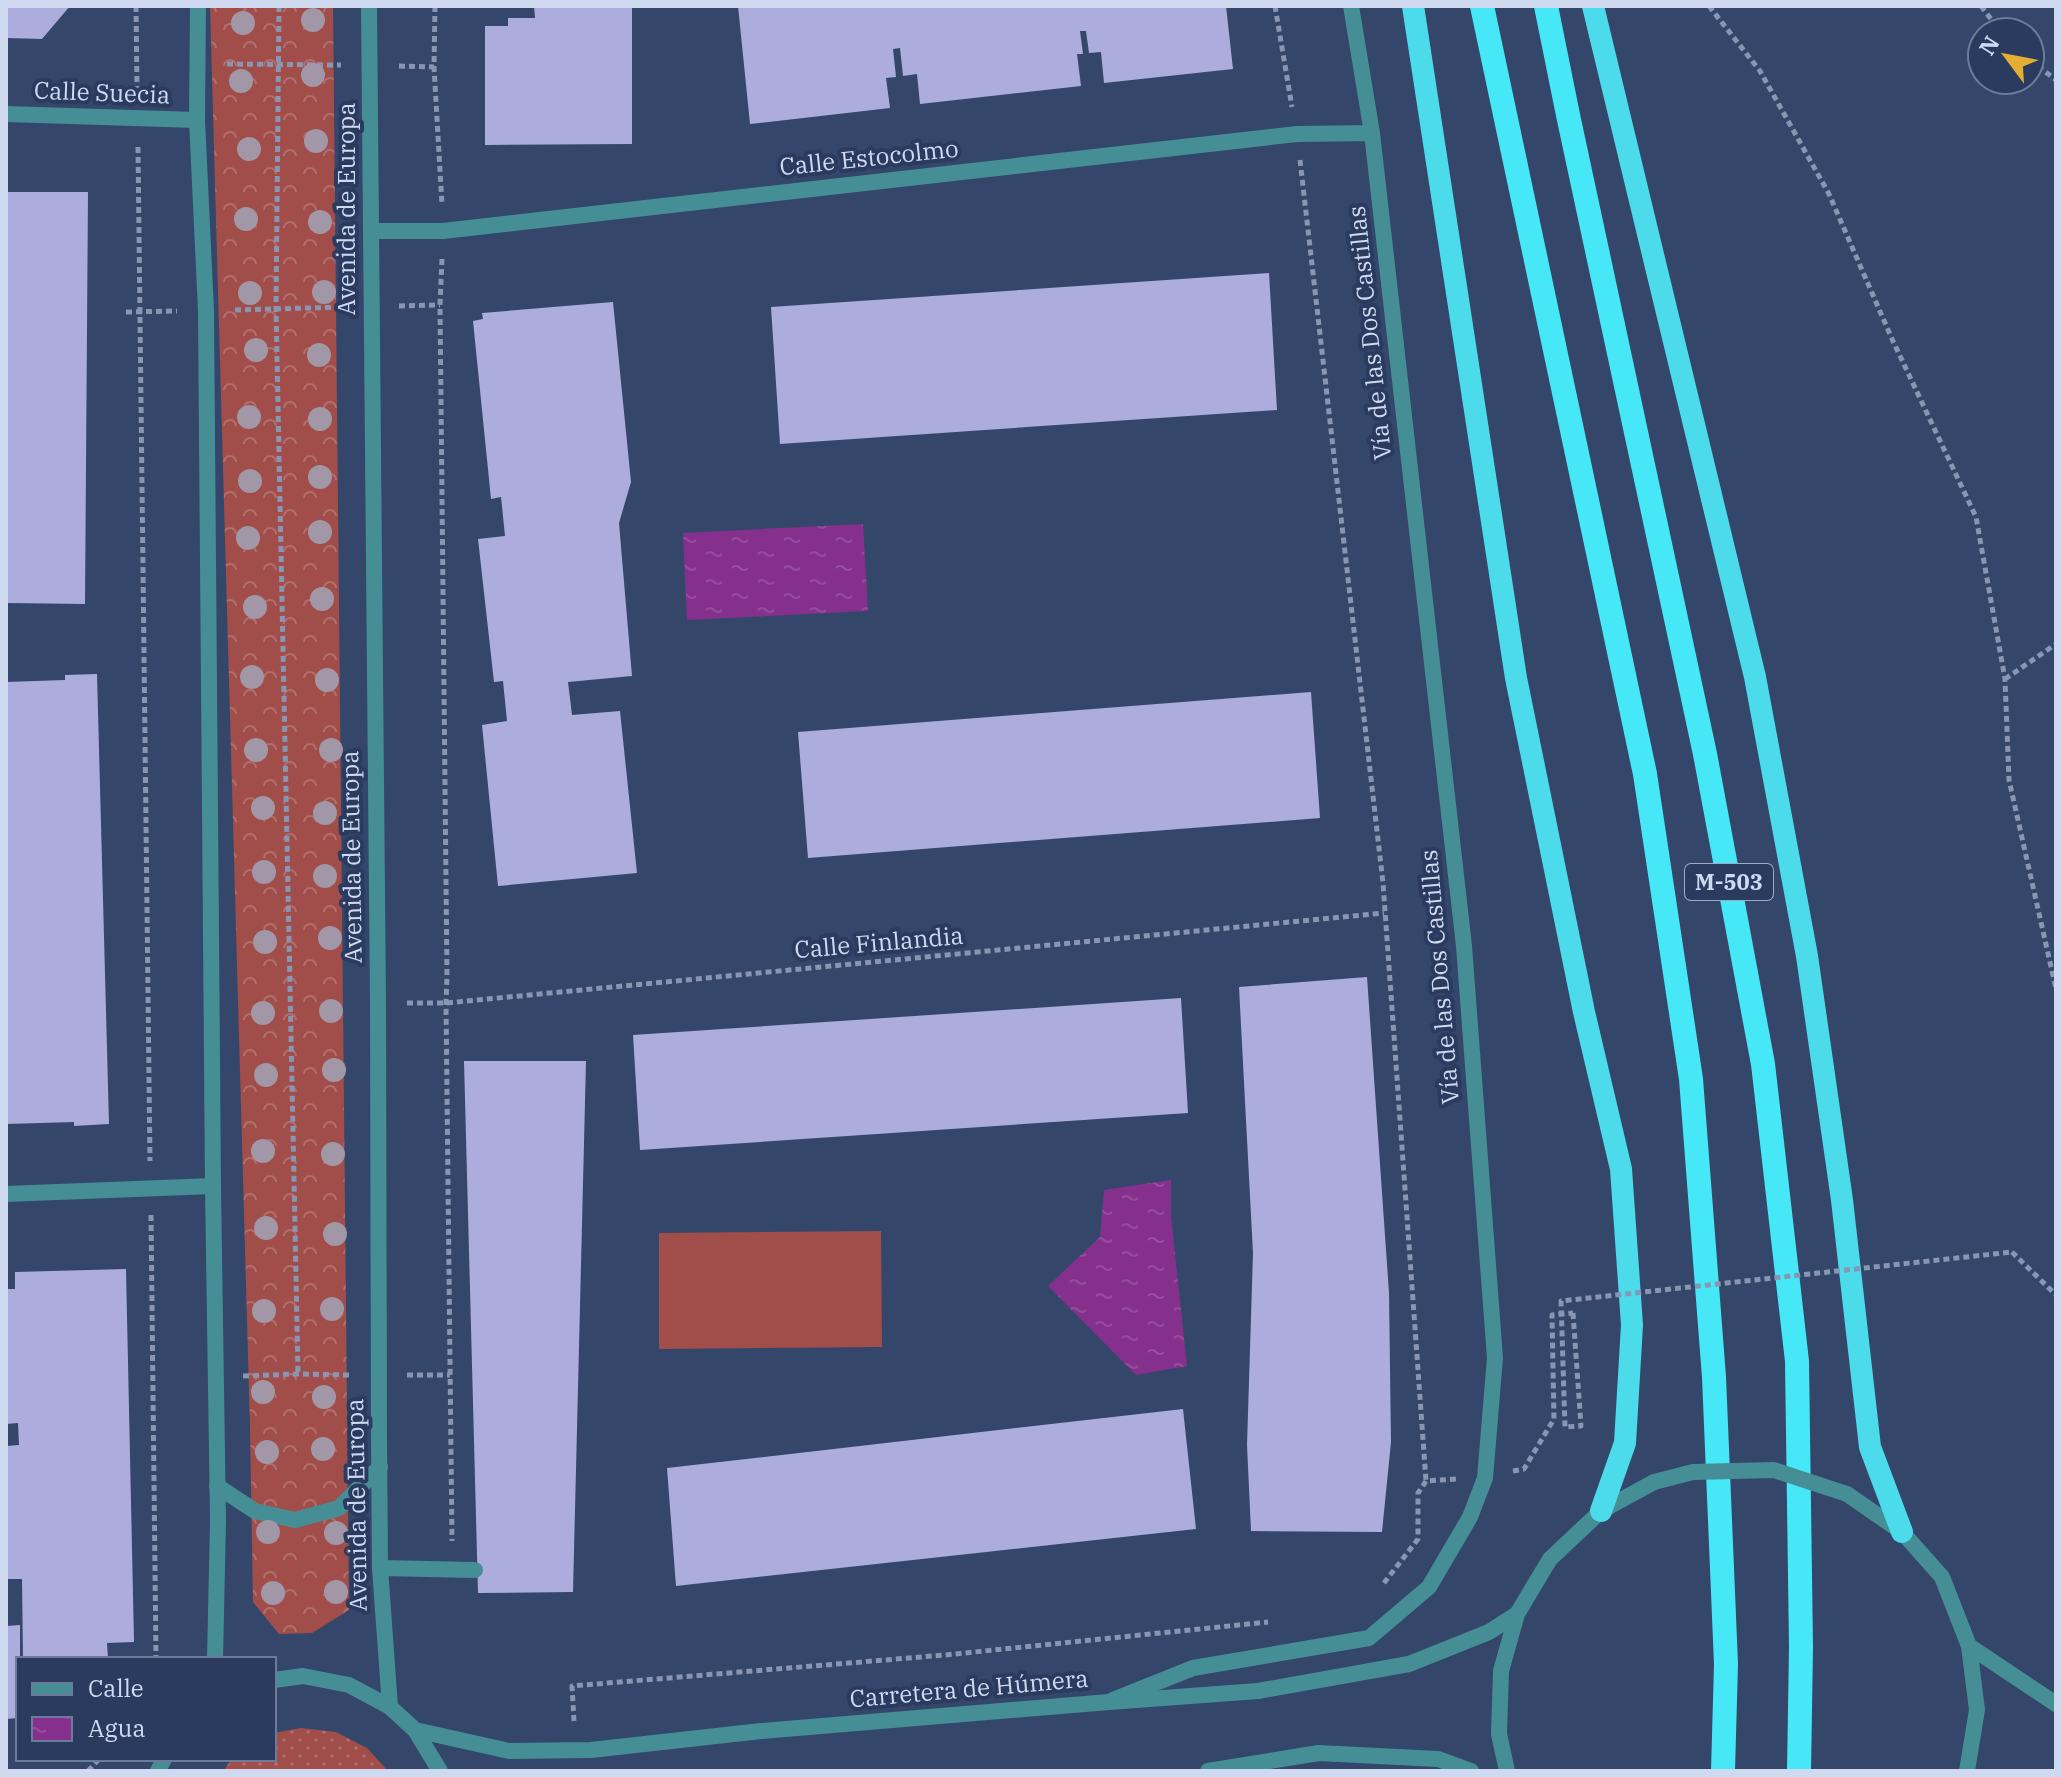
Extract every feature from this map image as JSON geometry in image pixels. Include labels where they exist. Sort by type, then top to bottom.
[{"type":"highway","points":[[1413,6],[1516,678],[1584,1012],[1621,1169],[1632,1325],[1625,1443],[1601,1511]]},
{"type":"highway","name":"M-503","points":[[1482,6],[1645,774],[1691,1079],[1714,1377],[1726,1664],[1723,1771]]},
{"type":"highway","name":"M-503","points":[[1546,6],[1705,754],[1763,1064],[1797,1361],[1801,1647],[1799,1771]]},
{"type":"highway","name":"M-503","points":[[1593,6],[1755,677],[1807,956],[1842,1200],[1870,1447],[1902,1532]]},
{"type":"street","points":[[198,6],[197,120],[206,311],[217,1486],[215,1657]]},
{"type":"street","name":"Avenida de Europa","points":[[369,6],[380,1568],[390,1707]]},
{"type":"street","name":"Vía de las Dos Castillas","points":[[1109,1702],[1193,1668],[1369,1638],[1429,1587],[1470,1517],[1485,1478],[1495,1358],[1464,946],[1372,133],[1351,6]]},
{"type":"street","name":"Calle Suecia","points":[[6,114],[197,120]]},
{"type":"street","name":"Calle Estocolmo","points":[[371,231],[443,231],[1297,134],[1372,133]]},
{"type":"street","points":[[6,1194],[213,1186]]},
{"type":"street","points":[[217,1486],[255,1511],[295,1520],[339,1508],[380,1467]]},
{"type":"street","points":[[1507,1771],[1499,1734],[1501,1671],[1517,1614],[1550,1559],[1601,1511],[1654,1482],[1693,1472],[1774,1470],[1847,1494],[1902,1532],[1942,1577],[1969,1646],[1977,1710],[1967,1771]]},
{"type":"street","points":[[380,1568],[475,1570]]},
{"type":"street","name":"Carretera de Húmera","points":[[415,1730],[509,1751],[591,1750],[761,1731],[1258,1691],[1409,1664],[1489,1632],[1517,1614]]},
{"type":"street","points":[[1969,1646],[2056,1704]]},
{"type":"street","points":[[276,1680],[303,1676],[349,1685],[390,1707],[415,1730],[440,1771]]},
{"type":"street","points":[[1208,1771],[1319,1753],[1438,1759],[1471,1771]]},
{"type":"path","points":[[136,6],[156,1657]]},
{"type":"path","points":[[279,6],[276,309],[298,1374]]},
{"type":"path","points":[[435,6],[434,67],[443,231],[440,305],[453,1569]]},
{"type":"path","points":[[1275,6],[1297,134],[1383,883],[1426,1481],[1418,1493],[1418,1539],[1380,1589]]},
{"type":"path","points":[[1709,6],[1760,71],[1829,194],[1892,339],[1976,517],[2005,679],[2009,780],[2056,989]]},
{"type":"path","points":[[198,63],[434,67]]},
{"type":"path","points":[[126,312],[440,305]]},
{"type":"path","points":[[2005,679],[2056,644]]},
{"type":"path","name":"Calle Finlandia","points":[[378,1004],[446,1003],[1384,913]]},
{"type":"path","points":[[1426,1481],[1485,1478],[1524,1469],[1554,1419],[1552,1315],[1573,1313],[1581,1426],[1565,1427],[1561,1301],[2012,1252],[2056,1295]]},
{"type":"path","points":[[215,1377],[450,1375]]},
{"type":"path","points":[[572,1686],[945,1655],[1281,1621]]},
{"type":"green space","points":[[210,6],[333,6],[349,1610],[312,1633],[279,1634],[253,1602]]},
{"type":"green space","points":[[881,1231],[882,1347],[659,1349],[659,1233]]},
{"type":"green space","points":[[301,1728],[336,1732],[367,1748],[388,1771],[223,1771],[230,1761],[276,1761],[276,1733]]},
{"type":"water","points":[[863,524],[868,611],[687,620],[683,533]]},
{"type":"water","points":[[1171,1180],[1171,1216],[1187,1366],[1136,1375],[1048,1286],[1100,1237],[1104,1190]]},
{"type":"building","points":[[6,6],[70,6],[42,39],[6,38]]},
{"type":"building","points":[[534,6],[632,6],[632,144],[485,145],[485,26],[508,26],[508,18],[535,18]]},
{"type":"building","points":[[738,6],[1226,6],[1233,69],[1104,83],[1101,52],[1089,53],[1086,31],[1080,31],[1083,54],[1077,54],[1081,86],[920,104],[917,74],[903,76],[900,48],[893,49],[896,77],[886,78],[890,108],[750,124]]},
{"type":"building","points":[[6,192],[88,192],[85,604],[6,603]]},
{"type":"building","points":[[1269,273],[1277,410],[780,444],[771,307]]},
{"type":"building","points":[[613,302],[631,482],[619,523],[632,676],[568,682],[572,715],[620,711],[637,873],[498,886],[482,725],[507,721],[503,681],[494,682],[478,539],[505,536],[501,497],[491,499],[473,321],[483,319],[482,313]]},
{"type":"building","points":[[97,674],[109,1124],[6,1124],[6,682],[65,680],[65,675]]},
{"type":"building","points":[[1311,692],[1320,818],[808,858],[798,732]]},
{"type":"building","points":[[1367,977],[1389,1293],[1391,1442],[1382,1532],[1251,1531],[1247,1445],[1253,1253],[1239,987]]},
{"type":"building","points":[[1181,998],[1188,1113],[640,1150],[633,1035]]},
{"type":"building","points":[[464,1061],[586,1061],[573,1592],[478,1593]]},
{"type":"building","points":[[126,1269],[134,1642],[107,1643],[108,1657],[23,1657],[22,1579],[6,1579],[6,1446],[19,1445],[18,1423],[6,1424],[6,1289],[15,1289],[15,1272]]},
{"type":"building","points":[[1183,1409],[1196,1529],[676,1586],[667,1468]]},
{"type":"building","points":[[20,1625],[20,1657],[16,1657],[16,1718],[6,1719],[6,1626]]}]
